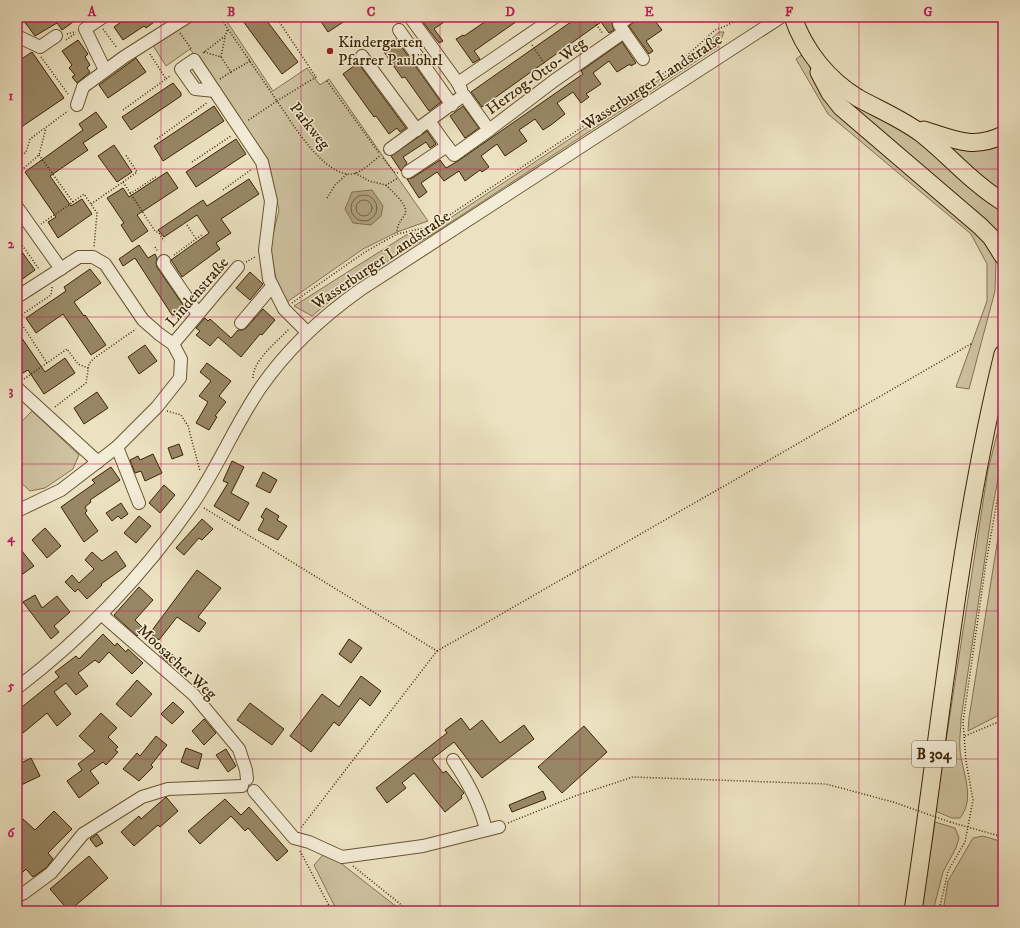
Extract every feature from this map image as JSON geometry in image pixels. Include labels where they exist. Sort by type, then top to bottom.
[{"type":"highway","points":[[793,17],[798,32],[815,58],[827,73],[850,93],[911,126],[950,140],[964,142],[985,141],[1003,135]]},
{"type":"highway","points":[[815,58],[821,78],[841,107],[980,226],[991,237],[1003,256]]},
{"type":"highway","points":[[911,126],[932,142],[982,188],[1003,202]]},
{"type":"highway","name":"B 304","points":[[914,911],[956,596],[979,463],[1003,354]]},
{"type":"street","points":[[103,17],[85,29],[105,70]]},
{"type":"street","points":[[76,105],[83,87],[124,57],[187,17]]},
{"type":"street","points":[[410,17],[458,83],[464,95]]},
{"type":"street","points":[[458,83],[527,38],[555,17]]},
{"type":"street","points":[[629,17],[619,24],[643,59]]},
{"type":"street","name":"Wasserburger Landstraße","points":[[17,688],[50,663],[101,614],[150,560],[194,502],[260,388],[281,360],[307,332],[333,309],[360,290],[782,17]]},
{"type":"street","points":[[399,30],[452,105]]},
{"type":"street","name":"Herzog-Otto-Weg","points":[[447,146],[454,155],[555,80],[624,32]]},
{"type":"street","points":[[18,38],[40,47],[56,36]]},
{"type":"street","points":[[362,56],[417,130]]},
{"type":"street","points":[[214,90],[195,89],[181,69],[195,59],[262,162],[271,201],[265,250],[269,279],[284,309],[293,320],[307,332]]},
{"type":"street","name":"Herzog-Otto-Weg","points":[[386,152],[464,95],[489,130]]},
{"type":"street","points":[[408,172],[447,146],[429,121]]},
{"type":"street","points":[[17,207],[61,269]]},
{"type":"street","points":[[17,297],[49,283],[61,269],[79,257],[93,257]]},
{"type":"street","name":"Lindenstraße","points":[[17,511],[61,490],[98,462],[116,447],[157,407],[180,378],[181,358],[173,344],[146,323],[105,264],[93,257]]},
{"type":"street","points":[[164,261],[163,263],[198,314]]},
{"type":"street","name":"Lindenstraße","points":[[173,344],[238,267]]},
{"type":"street","points":[[241,322],[269,290],[273,288]]},
{"type":"street","points":[[20,384],[46,414],[98,462]]},
{"type":"street","points":[[116,447],[139,503]]},
{"type":"street","name":"Moosacher Weg","points":[[101,614],[194,695],[239,749],[246,770],[244,782]]},
{"type":"street","points":[[453,760],[468,782],[482,812],[486,830]]},
{"type":"street","points":[[17,896],[24,893],[51,873],[83,834],[142,797],[168,789],[244,782],[246,792],[254,791],[294,838],[309,842],[342,857],[424,846],[499,827]]},
{"type":"path","name":"Parkweg","points":[[220,17],[314,154],[331,167],[347,174]]},
{"type":"path","name":"Parkweg","points":[[192,162],[277,101],[316,77],[276,17]]},
{"type":"path","points":[[591,17],[609,42]]},
{"type":"path","points":[[284,309],[365,252],[397,234],[433,226],[679,63],[714,30],[728,25],[740,17]]},
{"type":"path","points":[[175,25],[195,59],[225,36]]},
{"type":"path","points":[[56,36],[71,34],[85,29]]},
{"type":"path","points":[[221,57],[225,36],[228,29]]},
{"type":"path","points":[[104,30],[124,57]]},
{"type":"path","points":[[527,38],[555,80]]},
{"type":"path","points":[[144,45],[166,79]]},
{"type":"path","points":[[204,52],[221,57],[231,72]]},
{"type":"path","points":[[17,159],[26,152],[30,139],[76,105],[41,57]]},
{"type":"path","points":[[157,138],[214,90],[231,72],[250,61]]},
{"type":"path","points":[[123,110],[181,69]]},
{"type":"path","points":[[327,81],[386,152],[394,172],[404,174],[386,185]]},
{"type":"path","points":[[17,174],[39,155],[46,128]]},
{"type":"path","points":[[327,198],[335,184],[347,174],[355,173],[386,152]]},
{"type":"path","points":[[91,204],[137,172],[125,154]]},
{"type":"path","points":[[39,155],[72,202]]},
{"type":"path","points":[[223,190],[262,162]]},
{"type":"path","points":[[355,173],[369,181],[386,185],[401,200],[406,209],[405,215],[397,225],[397,234]]},
{"type":"path","points":[[130,194],[157,176]]},
{"type":"path","points":[[123,182],[155,231],[159,233],[164,241]]},
{"type":"path","points":[[33,230],[84,194],[97,213],[93,257]]},
{"type":"path","points":[[187,225],[196,239]]},
{"type":"path","points":[[155,247],[164,261],[203,234]]},
{"type":"path","points":[[17,238],[49,283],[51,294],[17,318],[47,363]]},
{"type":"path","name":"Lindenstraße","points":[[238,267],[265,250]]},
{"type":"path","points":[[253,383],[253,374],[260,360],[290,329],[293,320]]},
{"type":"path","points":[[46,414],[82,388],[86,383],[89,364],[93,359],[146,323]]},
{"type":"path","points":[[332,911],[294,838],[437,651],[971,344]]},
{"type":"path","points":[[20,384],[67,349],[78,364],[88,368]]},
{"type":"path","points":[[157,407],[181,415],[188,426],[201,474],[208,478]]},
{"type":"path","points":[[939,911],[948,871],[965,842],[973,800],[966,761],[963,722],[986,563],[1003,467]]},
{"type":"path","points":[[194,502],[437,651]]},
{"type":"path","points":[[965,736],[1003,720]]},
{"type":"path","points":[[499,827],[575,796],[633,776],[826,784],[892,802],[950,822],[969,826],[1003,837]]},
{"type":"path","points":[[342,857],[409,911]]},
{"type":"shaded area","points":[[193,17],[224,17],[273,91],[307,68],[320,85],[329,79],[428,221],[397,232],[363,249],[287,302],[276,279],[270,247],[279,210],[270,168],[257,144],[190,49],[166,66],[152,44]]},
{"type":"shaded area","points":[[719,32],[724,32],[718,47],[436,232],[353,282],[312,316],[294,306],[406,235],[432,230],[680,66]]},
{"type":"shaded area","points":[[803,54],[823,92],[984,234],[996,258],[995,291],[969,389],[956,387],[987,301],[987,264],[971,234],[828,114],[796,59]]},
{"type":"shaded area","points":[[839,93],[915,136],[1003,209],[1003,239],[992,226],[856,112]]},
{"type":"shaded area","points":[[1003,140],[1003,194],[989,186],[945,143]]},
{"type":"shaded area","points":[[1003,410],[1003,452],[992,511],[961,719],[960,750],[967,785],[967,802],[965,810],[960,818],[952,818],[935,811],[988,470]]},
{"type":"shaded area","points":[[32,411],[79,455],[73,469],[45,488],[30,491],[17,479],[17,426]]},
{"type":"shaded area","points":[[1003,507],[1003,713],[968,731],[969,718]]},
{"type":"shaded area","points":[[935,822],[955,828],[959,838],[956,848],[943,872],[933,911],[921,911]]},
{"type":"shaded area","points":[[983,836],[1003,842],[1003,911],[943,911],[948,881],[973,838]]},
{"type":"shaded area","points":[[323,855],[338,861],[402,911],[337,911],[314,865]]},
{"type":"water","points":[[372,190],[383,206],[381,216],[371,225],[353,223],[345,209],[352,192]]},
{"type":"building","points":[[21,17],[80,17],[62,30],[57,23],[35,36]]},
{"type":"building","points":[[128,17],[161,17],[146,28],[144,26],[123,40],[114,27]]},
{"type":"building","points":[[240,17],[264,17],[298,62],[282,74]]},
{"type":"building","points":[[318,17],[351,17],[328,32]]},
{"type":"building","points":[[419,17],[451,17],[434,29],[443,41],[439,43]]},
{"type":"building","points":[[492,17],[523,17],[474,51],[480,59],[473,63],[456,39],[463,35],[464,36]]},
{"type":"building","points":[[578,17],[616,17],[612,24],[614,30],[609,33],[601,22],[482,107],[471,92]]},
{"type":"building","points":[[636,17],[652,17],[662,30],[646,41],[653,51],[649,54],[629,26],[636,20]]},
{"type":"building","points":[[396,39],[441,102],[429,111],[405,77],[402,78],[382,49]]},
{"type":"building","points":[[78,40],[88,54],[85,57],[90,65],[87,68],[90,72],[77,83],[72,77],[75,75],[69,68],[72,65],[62,51]]},
{"type":"building","points":[[622,42],[636,63],[631,66],[630,64],[617,72],[609,61],[593,73],[601,84],[586,94],[589,97],[581,103],[573,92],[557,103],[565,114],[551,125],[543,130],[535,119],[519,130],[527,141],[505,156],[497,144],[481,156],[489,167],[482,172],[480,170],[465,181],[459,171],[444,181],[437,172],[421,183],[427,192],[419,198],[407,179],[412,178],[440,160],[446,168],[458,161],[583,74],[581,71]]},
{"type":"building","points":[[32,52],[64,98],[17,130],[17,62]]},
{"type":"building","points":[[136,58],[146,72],[108,98],[99,85]]},
{"type":"building","points":[[358,63],[406,128],[400,132],[397,128],[389,134],[376,116],[374,117],[343,74]]},
{"type":"building","points":[[173,83],[181,93],[181,96],[131,130],[122,117]]},
{"type":"building","points":[[214,106],[224,121],[163,161],[154,146]]},
{"type":"building","points":[[463,106],[479,128],[465,138],[450,116]]},
{"type":"building","points":[[96,112],[107,127],[83,143],[88,150],[50,176],[71,206],[82,199],[92,214],[58,238],[48,222],[56,217],[25,172],[83,130],[79,124]]},
{"type":"building","points":[[427,131],[436,144],[430,148],[426,142],[403,157],[407,163],[401,171],[391,156]]},
{"type":"building","points":[[236,139],[246,154],[196,187],[186,172]]},
{"type":"building","points":[[114,145],[132,172],[117,182],[98,156]]},
{"type":"building","points":[[167,172],[178,188],[137,215],[148,231],[132,242],[121,225],[124,223],[107,198],[123,188],[129,197]]},
{"type":"building","points":[[249,179],[259,194],[221,219],[231,233],[216,243],[220,249],[182,277],[171,260],[209,233],[197,215],[164,237],[158,230],[203,200],[207,206]]},
{"type":"building","points":[[17,245],[35,270],[17,283]]},
{"type":"building","points":[[139,245],[148,258],[155,254],[157,258],[157,267],[185,308],[175,315],[172,315],[135,258],[123,266],[119,259]]},
{"type":"building","points":[[90,269],[101,283],[74,302],[106,345],[91,355],[63,314],[36,333],[26,318],[66,291],[64,287]]},
{"type":"building","points":[[250,272],[263,284],[250,300],[236,288]]},
{"type":"building","points":[[263,309],[275,320],[262,335],[260,334],[241,357],[218,337],[210,346],[196,335],[200,331],[196,328],[205,318],[208,321],[210,319],[231,338],[238,330],[243,330],[246,328]]},
{"type":"building","points":[[17,331],[45,372],[65,358],[75,373],[44,394],[28,370],[23,373],[17,364]]},
{"type":"building","points":[[145,345],[157,361],[139,374],[128,357]]},
{"type":"building","points":[[207,363],[231,381],[219,396],[226,402],[215,416],[217,417],[209,430],[196,423],[208,402],[199,396],[211,381],[200,372]]},
{"type":"building","points":[[97,392],[108,408],[84,424],[74,408]]},
{"type":"building","points":[[179,444],[183,455],[172,459],[168,448]]},
{"type":"building","points":[[153,454],[162,473],[145,481],[141,471],[135,473],[130,460],[138,456],[140,460]]},
{"type":"building","points":[[232,461],[244,467],[231,493],[249,503],[239,521],[214,506],[228,483],[223,481]]},
{"type":"building","points":[[111,467],[120,480],[90,500],[91,502],[85,507],[87,511],[85,513],[98,531],[84,542],[61,507],[95,483],[92,480]]},
{"type":"building","points":[[263,472],[277,480],[270,493],[256,486]]},
{"type":"building","points":[[164,485],[175,495],[160,513],[149,503]]},
{"type":"building","points":[[121,503],[128,514],[121,519],[118,516],[112,521],[106,513]]},
{"type":"building","points":[[266,508],[279,516],[277,520],[287,526],[278,540],[258,530],[264,519],[261,517]]},
{"type":"building","points":[[139,516],[151,526],[136,543],[124,533]]},
{"type":"building","points":[[202,519],[213,529],[202,540],[199,538],[184,555],[176,548]]},
{"type":"building","points":[[45,528],[61,546],[47,558],[32,540]]},
{"type":"building","points":[[17,545],[34,566],[20,576],[17,572]]},
{"type":"building","points":[[116,551],[126,566],[101,584],[102,585],[87,599],[78,589],[75,592],[65,582],[72,575],[79,583],[94,569],[85,560],[92,552],[102,561]]},
{"type":"building","points":[[197,570],[221,588],[198,617],[206,623],[199,632],[177,617],[159,640],[150,633]]},
{"type":"building","points":[[139,587],[153,600],[135,620],[144,629],[137,636],[114,615]]},
{"type":"building","points":[[35,595],[42,608],[57,596],[70,612],[54,626],[59,632],[51,639],[23,602]]},
{"type":"building","points":[[103,634],[115,646],[117,643],[126,652],[128,649],[143,663],[132,674],[109,652],[99,663],[95,660],[78,673],[88,686],[76,695],[66,683],[54,692],[71,714],[57,726],[47,713],[23,733],[17,725],[17,711],[59,677],[55,672],[76,656],[79,659]]},
{"type":"building","points":[[349,639],[362,648],[351,663],[339,654]]},
{"type":"building","points":[[165,649],[178,659],[172,666],[160,655]]},
{"type":"building","points":[[361,676],[381,691],[370,706],[360,698],[339,726],[334,722],[311,752],[290,736],[322,694],[339,707]]},
{"type":"building","points":[[137,680],[152,694],[131,717],[116,704]]},
{"type":"building","points":[[173,702],[184,712],[172,724],[161,714]]},
{"type":"building","points":[[250,703],[284,729],[272,745],[237,720]]},
{"type":"building","points":[[101,713],[117,728],[108,737],[118,747],[115,750],[118,752],[106,765],[103,762],[90,771],[99,783],[79,798],[67,781],[82,770],[78,764],[95,751],[79,736]]},
{"type":"building","points":[[461,718],[470,730],[482,720],[500,743],[524,725],[534,739],[482,778],[454,742],[432,759],[443,773],[446,771],[464,793],[461,796],[462,798],[445,812],[414,773],[402,783],[406,788],[387,803],[376,788],[447,733],[445,730]]},
{"type":"building","points":[[204,719],[216,733],[204,745],[192,731]]},
{"type":"building","points":[[584,726],[607,752],[562,793],[538,767]]},
{"type":"building","points":[[156,736],[167,745],[151,765],[153,767],[139,781],[123,769],[137,753],[140,756]]},
{"type":"building","points":[[186,748],[202,754],[198,769],[181,762]]},
{"type":"building","points":[[226,749],[236,766],[228,772],[216,755]]},
{"type":"building","points":[[31,758],[40,776],[17,787],[17,765]]},
{"type":"building","points":[[543,791],[546,799],[512,812],[509,805]]},
{"type":"building","points":[[166,797],[178,811],[160,827],[158,825],[134,846],[121,832],[139,816],[141,819]]},
{"type":"building","points":[[225,799],[241,815],[249,807],[288,851],[277,861],[248,828],[245,831],[231,816],[200,844],[188,831]]},
{"type":"building","points":[[54,811],[72,829],[48,853],[53,859],[46,868],[33,877],[26,869],[17,878],[17,825],[23,819],[35,830]]},
{"type":"building","points":[[97,834],[103,843],[96,847],[90,839]]},
{"type":"building","points":[[89,856],[108,878],[69,911],[50,889]]},
{"type":"place","name":"Kindergarten Pfarrer Paulöhrl","points":[[330,51]]}]
